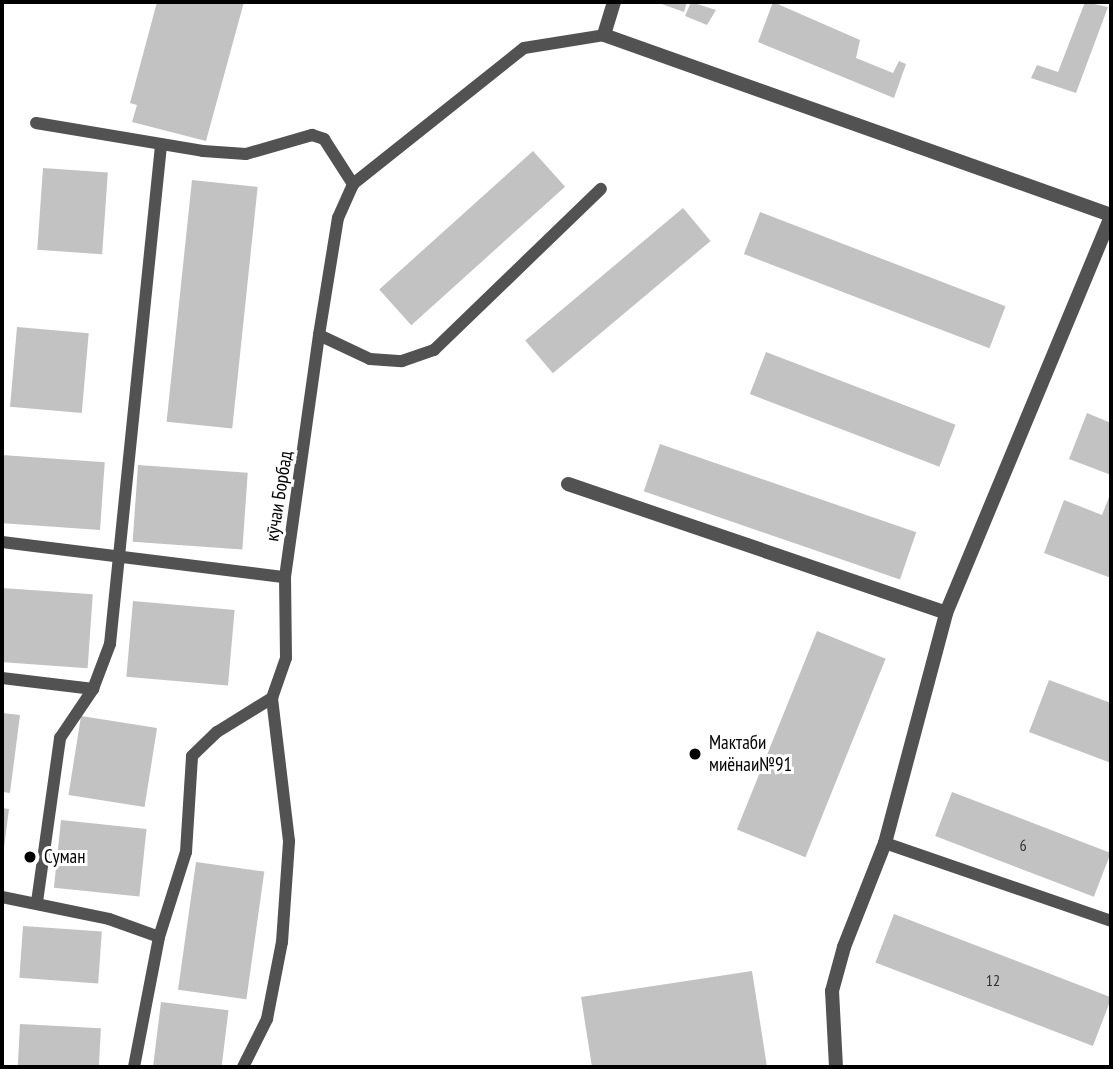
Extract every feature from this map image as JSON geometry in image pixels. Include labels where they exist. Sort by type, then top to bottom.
[{"type":"street","points":[[614,2],[604,35],[1111,216],[946,613],[885,844],[844,947],[832,991],[836,1067]]},
{"type":"street","points":[[568,484],[946,613]]},
{"type":"lane","name":"кӯчаи Борбад","points":[[272,698],[286,658],[285,577],[318,335],[338,218],[352,184],[524,48],[604,35]]},
{"type":"lane","points":[[36,123],[161,145],[246,154],[312,135],[324,139],[352,184]]},
{"type":"lane","points":[[37,902],[60,738],[93,689],[110,645],[161,145]]},
{"type":"lane","points":[[318,335],[370,359],[402,361],[434,350],[601,189]]},
{"type":"lane","points":[[2,542],[285,577]]},
{"type":"lane","points":[[2,678],[93,689]]},
{"type":"lane","points":[[134,1067],[159,937],[186,852],[192,756],[217,732],[272,698],[289,841],[282,942],[267,1019],[243,1067]]},
{"type":"lane","points":[[885,844],[1111,922]]},
{"type":"lane","points":[[2,897],[37,902],[109,919],[159,937]]},
{"type":"building","points":[[157,2],[244,2],[206,141],[132,122],[137,105],[130,103]]},
{"type":"building","points":[[656,2],[687,2],[684,12]]},
{"type":"building","points":[[691,2],[716,10],[707,25],[685,16]]},
{"type":"building","points":[[773,2],[860,40],[856,58],[893,73],[899,61],[906,64],[894,98],[758,42]]},
{"type":"building","points":[[1085,2],[1108,7],[1076,93],[1031,78],[1037,65],[1058,72]]},
{"type":"building","points":[[533,151],[565,187],[411,325],[379,290]]},
{"type":"building","points":[[43,168],[108,173],[102,254],[37,250]]},
{"type":"building","points":[[192,180],[258,187],[232,429],[167,422]]},
{"type":"building","points":[[683,208],[711,241],[553,373],[525,340]]},
{"type":"building","points":[[760,212],[1006,306],[989,348],[744,254]]},
{"type":"building","points":[[17,327],[89,333],[82,413],[10,407]]},
{"type":"building","points":[[766,352],[956,425],[939,467],[750,394]]},
{"type":"building","points":[[1087,413],[1111,423],[1111,475],[1069,459]]},
{"type":"building","points":[[660,444],[916,532],[900,580],[644,491]]},
{"type":"building","points":[[2,455],[105,462],[100,530],[2,523]]},
{"type":"building","points":[[138,465],[248,473],[242,549],[133,542]]},
{"type":"building","points":[[1111,492],[1111,578],[1044,553],[1064,500],[1102,515]]},
{"type":"building","points":[[2,588],[93,594],[88,668],[2,662]]},
{"type":"building","points":[[133,601],[235,610],[228,686],[126,677]]},
{"type":"building","points":[[817,631],[886,659],[805,857],[737,829]]},
{"type":"building","points":[[1049,680],[1111,703],[1111,763],[1029,732]]},
{"type":"building","points":[[2,713],[20,715],[10,793],[2,792]]},
{"type":"building","points":[[81,716],[157,728],[145,807],[68,795]]},
{"type":"building","points":[[952,792],[1111,853],[1094,897],[935,836]]},
{"type":"building","points":[[2,808],[9,809],[3,855],[2,855]]},
{"type":"building","points":[[61,820],[147,829],[139,897],[54,888]]},
{"type":"building","points":[[196,862],[264,872],[246,999],[178,990]]},
{"type":"building","points":[[894,914],[1111,997],[1093,1046],[875,963]]},
{"type":"building","points":[[23,926],[102,932],[98,983],[19,978]]},
{"type":"building","points":[[752,971],[767,1067],[592,1067],[581,997]]},
{"type":"building","points":[[161,1002],[228,1010],[222,1067],[153,1067]]},
{"type":"building","points":[[20,1024],[101,1028],[99,1067],[18,1067]]},
{"type":"place","name":"Мактаби миёнаи№91","points":[[695,754]]},
{"type":"place","name":"Суман","points":[[30,857]]}]
